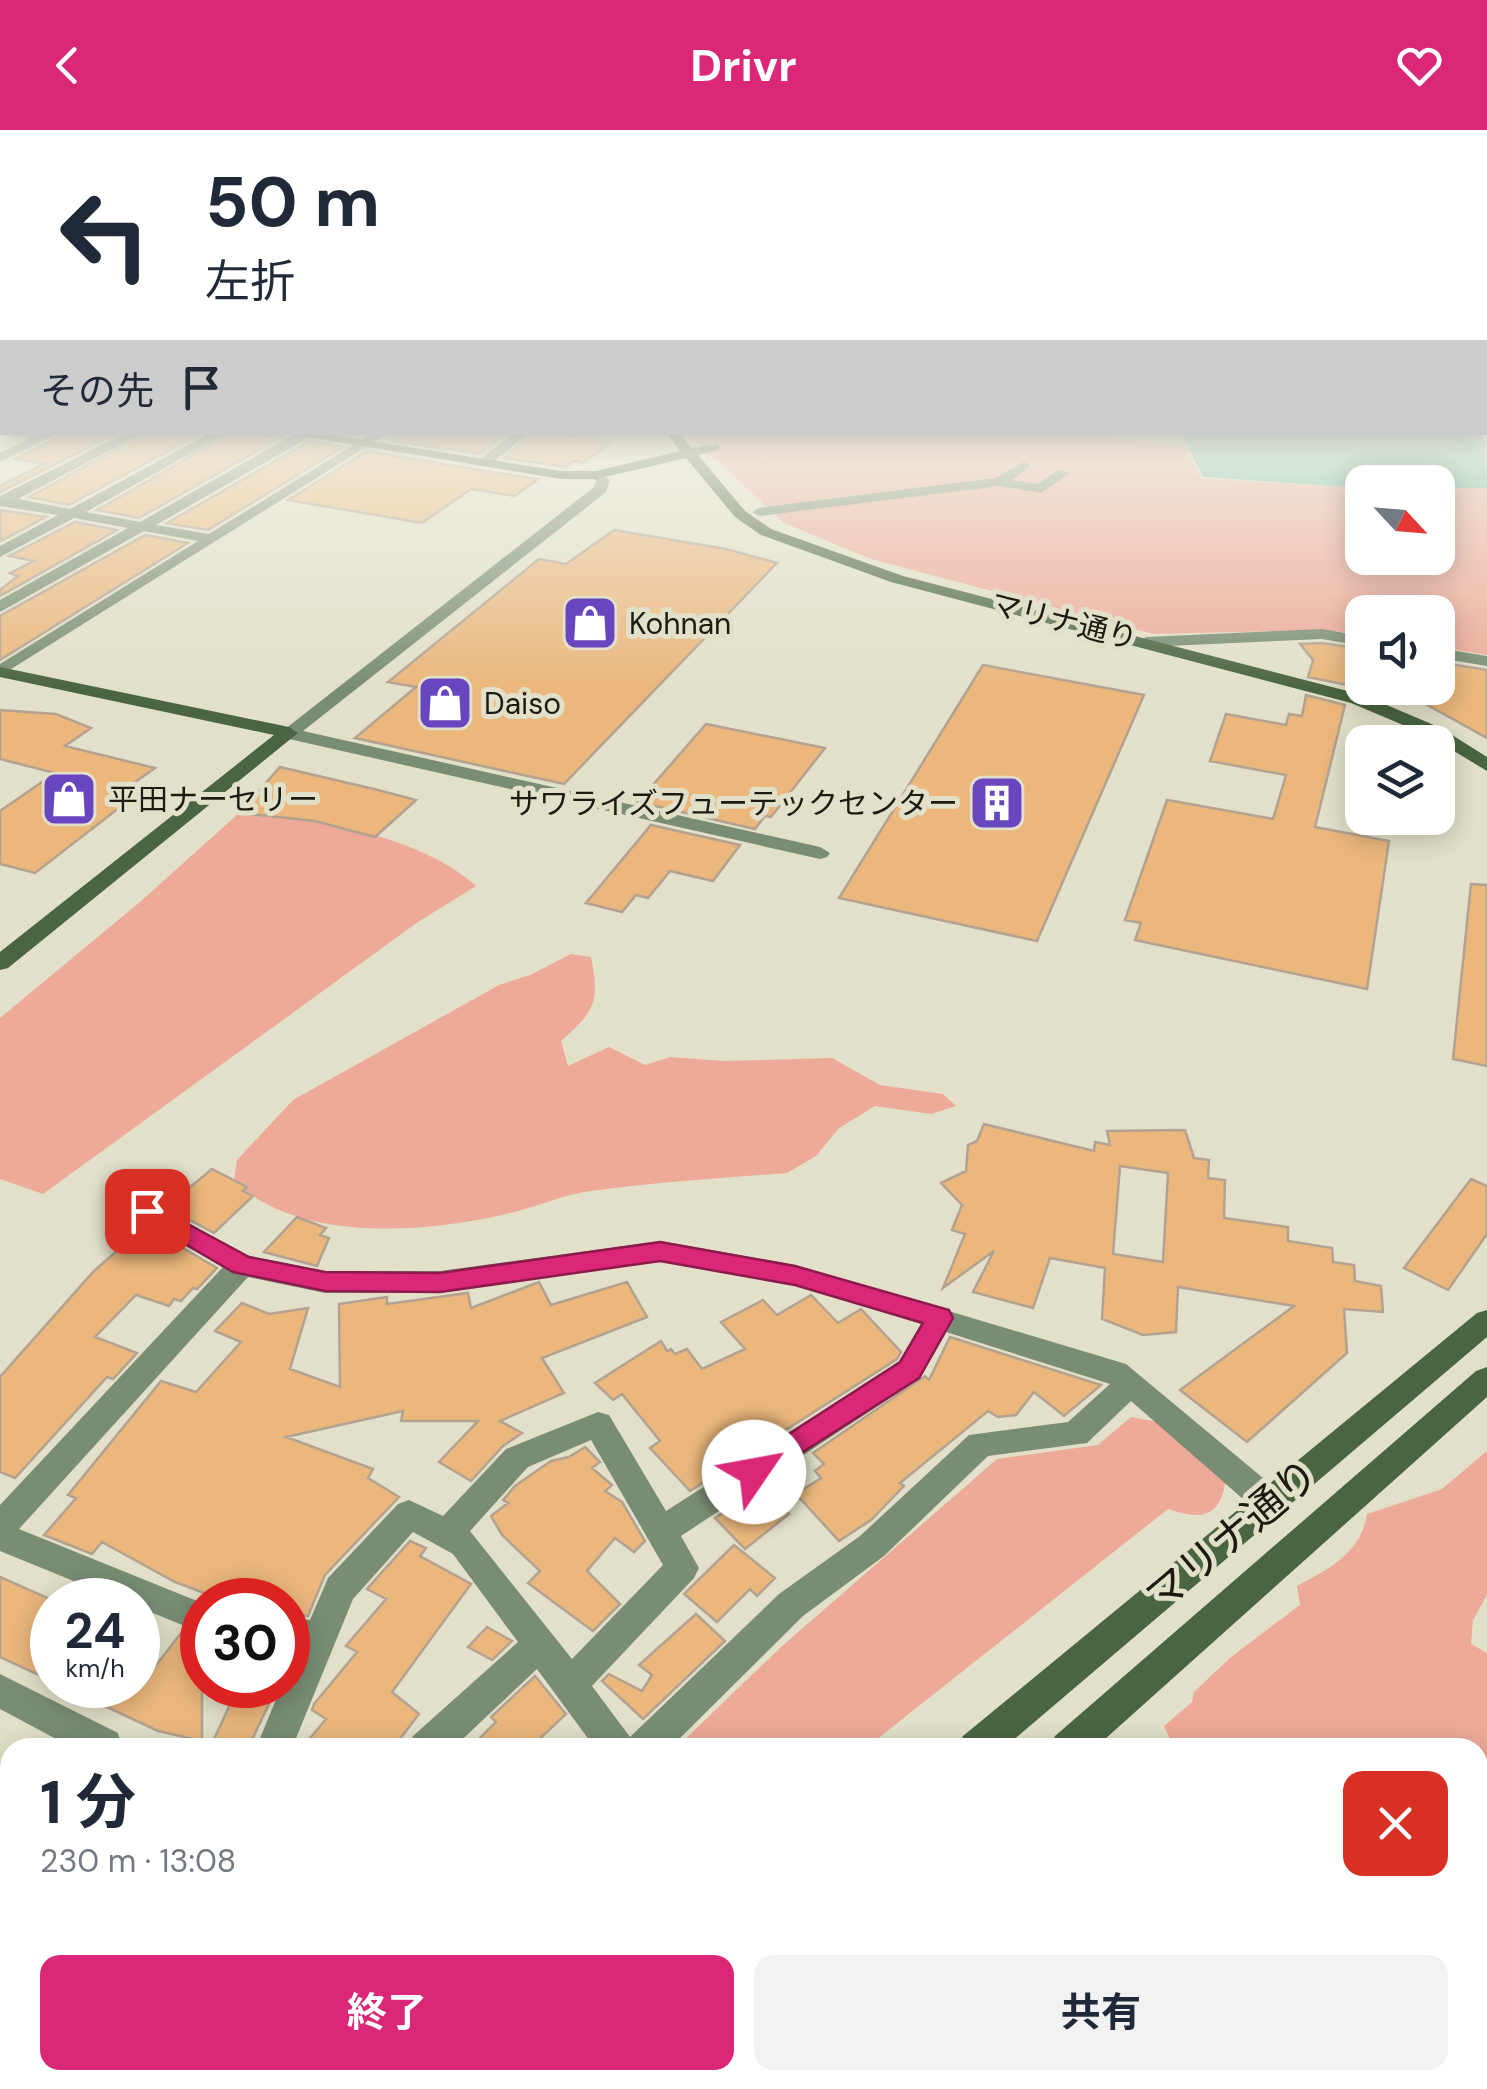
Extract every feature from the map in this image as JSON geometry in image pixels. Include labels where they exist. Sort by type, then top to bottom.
[{"type":"street","points":[[25,505],[210,539]]},
{"type":"street","points":[[0,552],[88,505]]},
{"type":"street","points":[[0,606],[177,505]]},
{"type":"street","points":[[0,672],[266,505]]},
{"type":"street","points":[[0,962],[580,505]]},
{"type":"street","name":"マリナ通り","points":[[713,505],[720,516],[752,537],[822,566],[1280,687],[1347,707],[1388,725]]},
{"type":"street","name":"マリナ通り","points":[[731,505],[766,532],[897,579],[1357,699],[1435,732],[1487,765]]},
{"type":"street","points":[[759,512],[812,505]]},
{"type":"street","points":[[1146,642],[1322,634],[1345,638]]},
{"type":"street","points":[[1455,656],[1487,661]]},
{"type":"street","points":[[0,672],[820,854]]},
{"type":"street","points":[[1455,761],[1487,782]]},
{"type":"street","points":[[147,1211],[242,1265],[325,1282],[440,1282],[660,1252],[795,1275],[1116,1372],[1270,1502]]},
{"type":"street","points":[[0,1527],[242,1265]]},
{"type":"street","points":[[661,1532],[910,1370],[940,1318]]},
{"type":"street","name":"マリナ通り","points":[[988,1738],[1487,1322]]},
{"type":"street","name":"マリナ通り","points":[[1079,1738],[1487,1379]]},
{"type":"street","points":[[654,1738],[791,1605],[872,1546],[980,1444],[1076,1434],[1130,1383]]},
{"type":"street","points":[[447,1534],[517,1458],[598,1424],[682,1568],[569,1686]]},
{"type":"street","points":[[310,1626],[409,1514],[465,1544],[609,1738]]},
{"type":"street","points":[[0,1536],[180,1609]]},
{"type":"street","points":[[437,1738],[539,1645]]},
{"type":"street","points":[[0,1691],[92,1738]]},
{"type":"street","points":[[277,1738],[284,1708]]},
{"type":"shaded area","points":[[765,505],[1345,505],[1345,575],[1455,575],[1455,505],[1487,505],[1487,655],[1455,650],[1455,595],[1345,595],[1345,632],[1153,634],[871,559],[784,523]]},
{"type":"shaded area","points":[[239,813],[299,819],[364,832],[426,854],[476,886],[418,922],[43,1194],[0,1179],[0,1018],[140,902]]},
{"type":"shaded area","points":[[571,954],[591,957],[595,985],[588,1013],[561,1041],[568,1066],[609,1047],[645,1065],[670,1057],[724,1061],[832,1058],[880,1085],[943,1094],[956,1106],[931,1114],[875,1106],[839,1128],[816,1156],[787,1173],[591,1191],[448,1225],[370,1228],[331,1224],[295,1216],[262,1202],[234,1181],[237,1160],[293,1100],[499,985],[530,975]]},
{"type":"shaded area","points":[[1131,1417],[1163,1423],[1226,1476],[1220,1500],[1215,1508],[1201,1515],[1168,1509],[878,1738],[686,1738],[781,1647],[997,1459],[1098,1445]]},
{"type":"shaded area","points":[[1487,1451],[1487,1595],[1473,1620],[1471,1644],[1487,1653],[1487,1738],[1170,1738],[1164,1726],[1192,1702],[1194,1692],[1231,1657],[1300,1605],[1297,1586],[1332,1566],[1351,1549],[1364,1528],[1367,1514],[1442,1489]]},
{"type":"building","points":[[105,505],[161,505],[139,518],[97,510]]},
{"type":"building","points":[[198,505],[248,505],[208,530],[167,523]]},
{"type":"building","points":[[320,505],[447,505],[422,523]]},
{"type":"building","points":[[0,510],[46,517],[1,541]]},
{"type":"building","points":[[75,522],[117,530],[0,596],[0,590],[18,576],[10,573],[34,561],[9,556]]},
{"type":"building","name":"Kohnan","points":[[614,530],[726,549],[777,563],[564,784],[355,738],[416,687],[388,682],[539,559],[566,564]]},
{"type":"building","points":[[145,535],[188,543],[0,660],[0,616]]},
{"type":"building","points":[[1300,644],[1345,646],[1345,685],[1308,677],[1313,660]]},
{"type":"building","name":"サワライズフューテックセンター","points":[[983,665],[1144,695],[1037,941],[839,898]]},
{"type":"building","points":[[1455,665],[1487,670],[1487,738],[1428,705],[1455,705]]},
{"type":"building","points":[[1306,695],[1345,705],[1315,827],[1389,841],[1367,989],[1135,940],[1141,923],[1125,920],[1167,800],[1273,819],[1286,775],[1210,761],[1226,714],[1286,725],[1289,714],[1302,716]]},
{"type":"building","points":[[0,710],[56,714],[91,728],[65,746],[155,768],[114,797],[128,801],[35,873],[0,864],[0,811],[55,773],[0,759]]},
{"type":"building","points":[[706,724],[825,748],[771,817],[765,816],[755,829],[638,802]]},
{"type":"building","points":[[280,767],[416,800],[375,837],[315,821],[239,813]]},
{"type":"building","points":[[651,825],[740,845],[713,881],[670,871],[648,898],[636,895],[622,912],[586,903]]},
{"type":"building","points":[[1471,884],[1487,885],[1487,1066],[1453,1059]]},
{"type":"building","points":[[984,1124],[1094,1151],[1095,1142],[1110,1145],[1107,1131],[1185,1130],[1194,1158],[1209,1160],[1208,1178],[1225,1180],[1224,1218],[1288,1227],[1288,1241],[1332,1248],[1333,1262],[1354,1265],[1355,1281],[1381,1286],[1383,1312],[1344,1309],[1347,1353],[1247,1442],[1180,1390],[1294,1306],[1178,1287],[1176,1332],[1143,1335],[1102,1319],[1105,1268],[1050,1258],[1033,1308],[973,1292],[994,1251],[943,1288],[965,1234],[952,1230],[962,1205],[941,1183],[966,1171],[968,1145],[977,1141]],"holes":[[[1120,1166],[1168,1173],[1163,1262],[1113,1254]]]},
{"type":"building","points":[[212,1169],[247,1187],[243,1191],[253,1196],[214,1233],[166,1207]]},
{"type":"building","points":[[1471,1179],[1487,1186],[1487,1234],[1448,1290],[1404,1268]]},
{"type":"building","points":[[297,1217],[326,1228],[320,1235],[329,1238],[317,1266],[264,1252]]},
{"type":"building","points":[[145,1226],[217,1268],[197,1289],[193,1288],[181,1301],[174,1299],[169,1306],[136,1295],[95,1337],[137,1353],[113,1379],[107,1377],[15,1478],[0,1472],[0,1377],[94,1271]]},
{"type":"building","points":[[539,1282],[551,1305],[627,1282],[647,1317],[542,1358],[564,1393],[500,1421],[522,1433],[503,1446],[471,1481],[439,1462],[478,1421],[401,1421],[403,1411],[286,1437],[373,1469],[368,1478],[399,1497],[325,1575],[310,1611],[310,1578],[180,1578],[180,1584],[102,1542],[92,1554],[44,1535],[76,1498],[68,1495],[161,1381],[196,1392],[241,1342],[215,1331],[242,1303],[269,1314],[308,1308],[290,1369],[340,1387],[339,1304],[387,1297],[387,1304],[468,1293],[471,1308]]},
{"type":"building","points":[[811,1295],[838,1323],[861,1309],[901,1352],[897,1359],[690,1491],[650,1448],[660,1441],[622,1394],[613,1400],[595,1383],[661,1341],[667,1351],[671,1349],[675,1354],[687,1349],[702,1369],[745,1349],[721,1322],[763,1300],[777,1315]]},
{"type":"building","points":[[950,1337],[1101,1385],[1064,1416],[1034,1392],[1016,1415],[998,1417],[988,1411],[900,1483],[904,1486],[871,1520],[839,1541],[796,1494],[821,1478],[815,1471],[824,1464],[813,1453],[925,1376],[929,1380]]},
{"type":"building","points":[[585,1447],[600,1462],[592,1468],[612,1485],[605,1491],[622,1502],[645,1541],[634,1552],[615,1538],[587,1571],[620,1604],[593,1631],[528,1583],[540,1571],[502,1535],[491,1516],[508,1503],[503,1500],[515,1486],[551,1461],[569,1457]]},
{"type":"building","points":[[761,1487],[789,1514],[745,1549],[715,1518]]},
{"type":"building","points":[[410,1541],[426,1548],[420,1556],[471,1584],[392,1692],[419,1714],[401,1738],[310,1738],[326,1719],[312,1710],[314,1704],[357,1652],[346,1646],[386,1599],[367,1589]]},
{"type":"building","points":[[734,1545],[775,1578],[757,1596],[750,1589],[717,1622],[684,1594]]},
{"type":"building","points":[[0,1577],[30,1590],[30,1671],[0,1657]]},
{"type":"building","points":[[696,1614],[725,1641],[643,1719],[602,1681],[609,1674],[642,1691],[652,1675],[639,1665]]},
{"type":"building","points":[[487,1627],[512,1641],[492,1660],[468,1647]]},
{"type":"building","points":[[180,1634],[180,1708],[202,1708],[202,1738],[158,1731],[109,1708],[160,1708],[160,1660]]},
{"type":"building","points":[[535,1676],[566,1714],[541,1738],[480,1738],[496,1722],[491,1717]]},
{"type":"building","points":[[228,1708],[267,1708],[253,1738],[215,1738]]},
{"type":"place","name":"Kohnan","points":[[590,623]]},
{"type":"place","name":"Daiso","points":[[445,703]]},
{"type":"place","name":"平田ナーセリー","points":[[69,799]]},
{"type":"place","name":"サワライズフューテックセンター","points":[[997,803]]},
{"type":"route","points":[[147,1211],[242,1265],[325,1282],[440,1282],[660,1252],[795,1275],[940,1318],[910,1370],[754,1472]]}]
